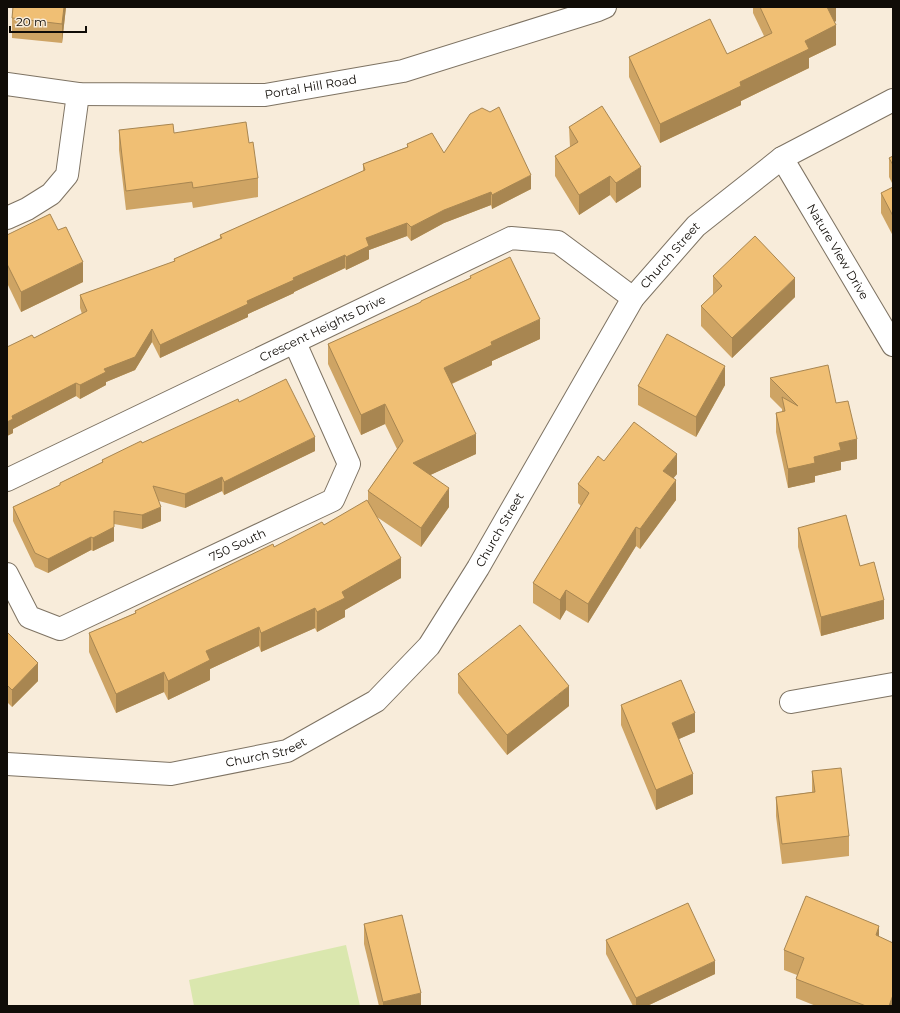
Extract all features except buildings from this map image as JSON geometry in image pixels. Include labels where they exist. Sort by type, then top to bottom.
[{"type":"street","name":"Portal Hill Road","points":[[7,84],[78,94],[265,96],[403,71],[605,7]]},
{"type":"street","points":[[7,218],[27,209],[51,194],[67,175],[78,94]]},
{"type":"street","name":"Church Street","points":[[7,764],[171,774],[287,751],[376,701],[429,646],[478,568],[633,298],[696,226],[782,158],[893,100]]},
{"type":"street","name":"Nature View Drive","points":[[782,158],[893,345]]},
{"type":"street","name":"Crescent Heights Drive","points":[[7,480],[511,238],[558,242],[633,298]]},
{"type":"street","name":"750 South","points":[[7,574],[29,617],[60,629],[333,500],[349,464],[295,343]]},
{"type":"street","points":[[791,702],[893,684]]},
{"type":"green space","points":[[346,945],[360,1006],[194,1006],[189,980]]}]
